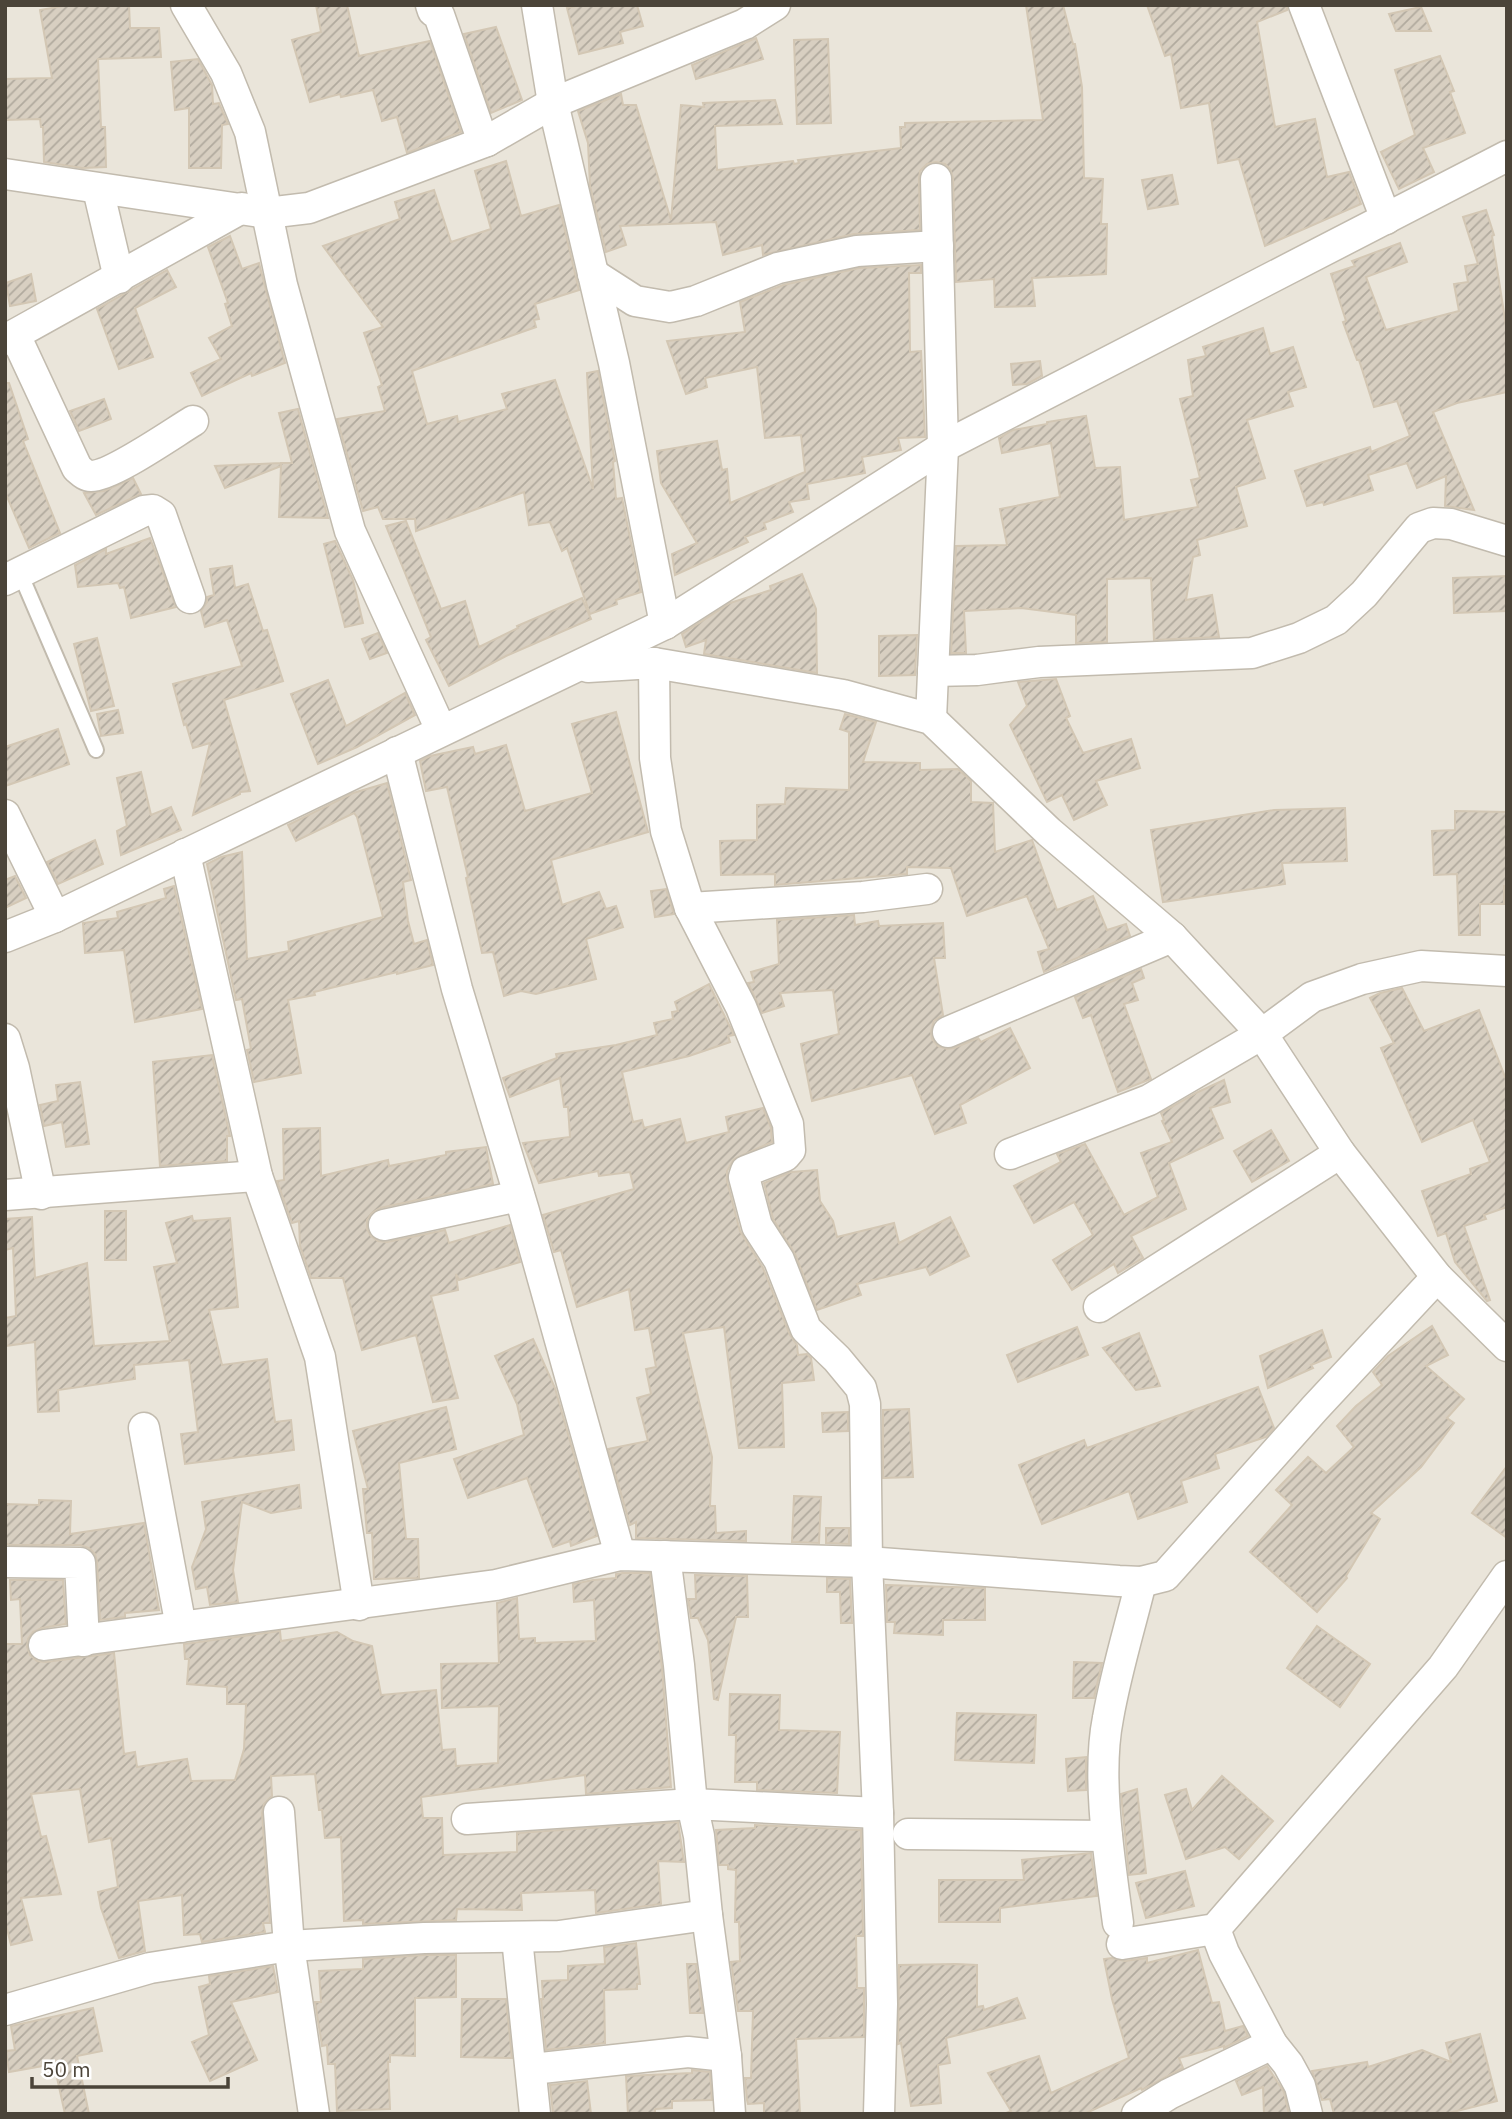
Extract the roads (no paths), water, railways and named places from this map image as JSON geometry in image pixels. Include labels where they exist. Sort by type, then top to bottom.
[{"type":"street","points":[[186,5],[226,73],[250,132],[254,210],[282,285],[350,531],[441,730]]},
{"type":"street","points":[[431,5],[433,11],[439,15],[483,142],[487,141]]},
{"type":"street","points":[[537,5],[553,103],[614,363],[665,624]]},
{"type":"street","points":[[5,174],[254,210],[309,208],[487,141],[553,103],[746,24],[775,5]]},
{"type":"street","points":[[1304,5],[1385,219]]},
{"type":"street","points":[[5,937],[55,917],[665,624],[943,447],[1507,156]]},
{"type":"street","points":[[931,719],[943,447],[936,179]]},
{"type":"street","points":[[98,188],[119,278]]},
{"type":"street","points":[[193,421],[111,469],[95,476],[86,475],[78,468],[10,337],[254,210]]},
{"type":"street","points":[[593,274],[635,301],[670,307],[696,301],[778,268],[857,251],[938,246]]},
{"type":"street","points":[[13,576],[144,511],[153,510],[161,515],[190,598]]},
{"type":"street","points":[[933,671],[977,670],[1039,662],[1252,653],[1299,638],[1336,620],[1364,594],[1419,528],[1433,523],[1451,524],[1507,541]]},
{"type":"street","points":[[574,667],[654,663],[842,695],[931,719],[1049,832],[1172,937],[1262,1034],[1340,1153],[1437,1277],[1507,1346]]},
{"type":"street","points":[[654,663],[655,758],[664,818],[690,908],[741,1007],[788,1125],[790,1150],[785,1156],[746,1171],[744,1177],[757,1226],[779,1260],[806,1329],[837,1359],[861,1388],[865,1404],[867,1562],[878,1812],[882,2004],[878,2114]]},
{"type":"street","points":[[397,752],[457,989],[519,1196],[620,1555]]},
{"type":"street","points":[[5,815],[55,917]]},
{"type":"street","points":[[185,855],[257,1176],[320,1357],[359,1605]]},
{"type":"street","points":[[690,908],[863,897],[927,889]]},
{"type":"street","points":[[948,1032],[1172,937]]},
{"type":"street","points":[[1010,1154],[1149,1100],[1262,1034],[1312,997],[1362,979],[1421,967],[1507,971]]},
{"type":"street","points":[[5,1039],[41,1194]]},
{"type":"street","points":[[1099,1307],[1340,1153]]},
{"type":"street","points":[[5,1195],[257,1176]]},
{"type":"street","points":[[384,1225],[519,1196]]},
{"type":"street","points":[[44,1645],[496,1585],[620,1555],[867,1562],[1141,1582],[1165,1576],[1437,1277]]},
{"type":"street","points":[[145,1428],[181,1627]]},
{"type":"street","points":[[665,1556],[679,1665],[692,1804],[699,1836],[726,2056],[730,2114]]},
{"type":"street","points":[[5,1562],[80,1563],[84,1641]]},
{"type":"street","points":[[1141,1582],[1107,1720],[1107,1836],[1120,1934],[1214,1929],[1443,1667],[1507,1576]]},
{"type":"street","points":[[467,1819],[692,1804],[878,1812]]},
{"type":"street","points":[[279,1812],[289,1946],[314,2114]]},
{"type":"street","points":[[908,1834],[1107,1836]]},
{"type":"street","points":[[5,2010],[150,1968],[289,1946],[424,1938],[559,1936],[707,1915]]},
{"type":"street","points":[[1214,1929],[1272,2044],[1288,2064],[1300,2086],[1307,2114]]},
{"type":"street","points":[[517,1938],[535,2114]]},
{"type":"street","points":[[1137,2114],[1169,2094],[1272,2044]]},
{"type":"street","points":[[531,2070],[688,2052],[726,2056]]},
{"type":"lane","points":[[13,576],[96,750]]}]
